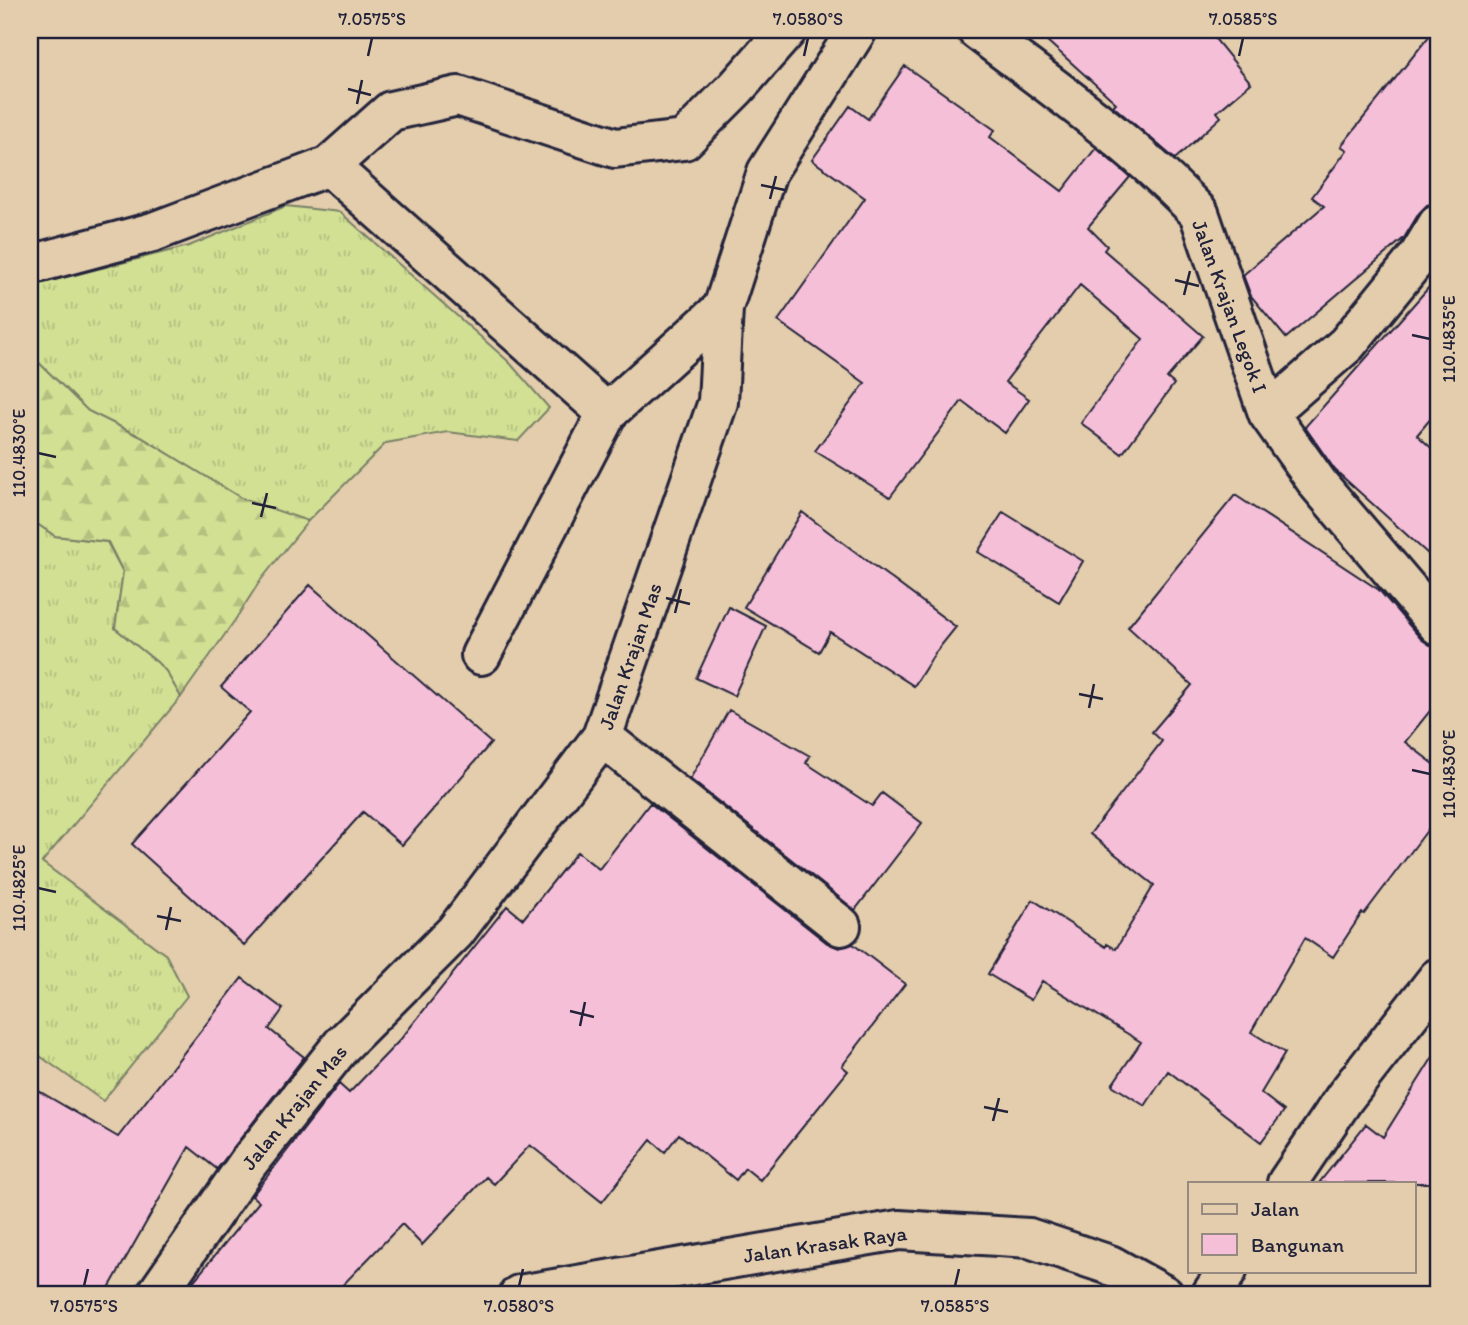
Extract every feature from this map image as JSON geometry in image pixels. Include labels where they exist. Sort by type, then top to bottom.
[{"type":"street","points":[[30,265],[153,232],[328,166],[391,111],[458,96],[615,148],[684,140],[736,88],[787,30]]},
{"type":"street","name":"Jalan Krajan Mas","points":[[156,1295],[248,1163],[333,1056],[455,932],[602,737],[718,402],[723,308],[767,172],[857,30]]},
{"type":"street","name":"Jalan Krajan Legok I","points":[[977,30],[1115,135],[1199,213],[1268,413],[1319,485],[1438,625]]},
{"type":"street","points":[[328,166],[607,413]]},
{"type":"street","points":[[1268,413],[1347,344],[1418,257],[1438,223]]},
{"type":"street","points":[[481,654],[607,413],[723,308]]},
{"type":"street","points":[[602,737],[841,926]]},
{"type":"street","points":[[1288,1182],[1345,1097],[1438,978]]},
{"type":"street","name":"Jalan Krasak Raya","points":[[519,1295],[898,1230],[1029,1238],[1110,1265],[1164,1295]]},
{"type":"street","points":[[1211,1295],[1226,1272]]},
{"type":"green space","points":[[286,206],[340,212],[509,362],[549,408],[518,441],[448,432],[386,443],[308,521],[253,506],[141,437],[88,411],[30,354],[30,286],[189,246]]},
{"type":"green space","points":[[30,354],[88,411],[141,437],[243,499],[308,521],[260,581],[181,697],[166,671],[115,628],[123,572],[108,542],[55,536],[30,519]]},
{"type":"green space","points":[[30,519],[55,536],[107,542],[123,572],[115,628],[166,671],[181,697],[42,862],[166,955],[187,996],[103,1101],[30,1049]]},
{"type":"building","points":[[1035,30],[1208,30],[1251,83],[1217,112],[1221,117],[1175,159],[1113,106],[1116,103]]},
{"type":"building","points":[[1434,30],[1438,30],[1438,202],[1427,205],[1404,238],[1286,338],[1251,296],[1243,275],[1324,206],[1312,197],[1347,150],[1341,146]]},
{"type":"building","points":[[905,66],[995,130],[990,137],[1062,191],[1096,148],[1130,177],[1088,227],[1107,246],[1104,250],[1203,336],[1167,378],[1174,384],[1122,454],[1081,423],[1143,339],[1080,285],[1005,382],[1029,399],[1005,433],[962,401],[890,497],[815,451],[865,383],[778,321],[865,198],[812,160],[850,106],[868,119]]},
{"type":"building","points":[[1438,277],[1438,410],[1417,435],[1438,454],[1438,563],[1335,470],[1305,427]]},
{"type":"building","points":[[1235,495],[1379,590],[1421,639],[1430,645],[1438,646],[1438,701],[1405,742],[1438,767],[1438,816],[1364,914],[1362,913],[1333,957],[1305,938],[1251,1032],[1285,1053],[1261,1093],[1284,1111],[1261,1142],[1168,1071],[1145,1106],[1112,1085],[1141,1042],[1042,981],[1031,1000],[988,974],[1033,900],[1106,947],[1107,944],[1116,949],[1154,885],[1090,834],[1162,741],[1152,732],[1192,685],[1128,627]]},
{"type":"building","points":[[802,512],[956,627],[914,686],[830,632],[819,652],[744,607]]},
{"type":"building","points":[[1003,512],[1083,561],[1059,602],[978,552]]},
{"type":"building","points":[[310,585],[491,743],[402,845],[363,812],[244,945],[132,844],[250,712],[221,687]]},
{"type":"building","points":[[729,607],[766,626],[734,696],[696,678]]},
{"type":"building","points":[[729,710],[810,756],[806,763],[872,806],[882,793],[922,823],[855,910],[690,779]]},
{"type":"building","points":[[650,803],[827,943],[839,948],[853,944],[905,984],[842,1066],[848,1071],[760,1180],[745,1168],[736,1180],[679,1134],[665,1152],[651,1140],[602,1202],[530,1145],[494,1184],[486,1177],[422,1245],[402,1224],[333,1295],[182,1295],[259,1202],[252,1196],[339,1084],[349,1093],[400,1040],[507,906],[523,919],[577,852],[599,869]]},
{"type":"building","points":[[242,978],[283,1009],[269,1029],[304,1057],[217,1169],[189,1147],[105,1295],[30,1295],[30,1086],[118,1137]]},
{"type":"building","points":[[1438,1049],[1438,1183],[1320,1182],[1366,1124],[1383,1137]]}]
